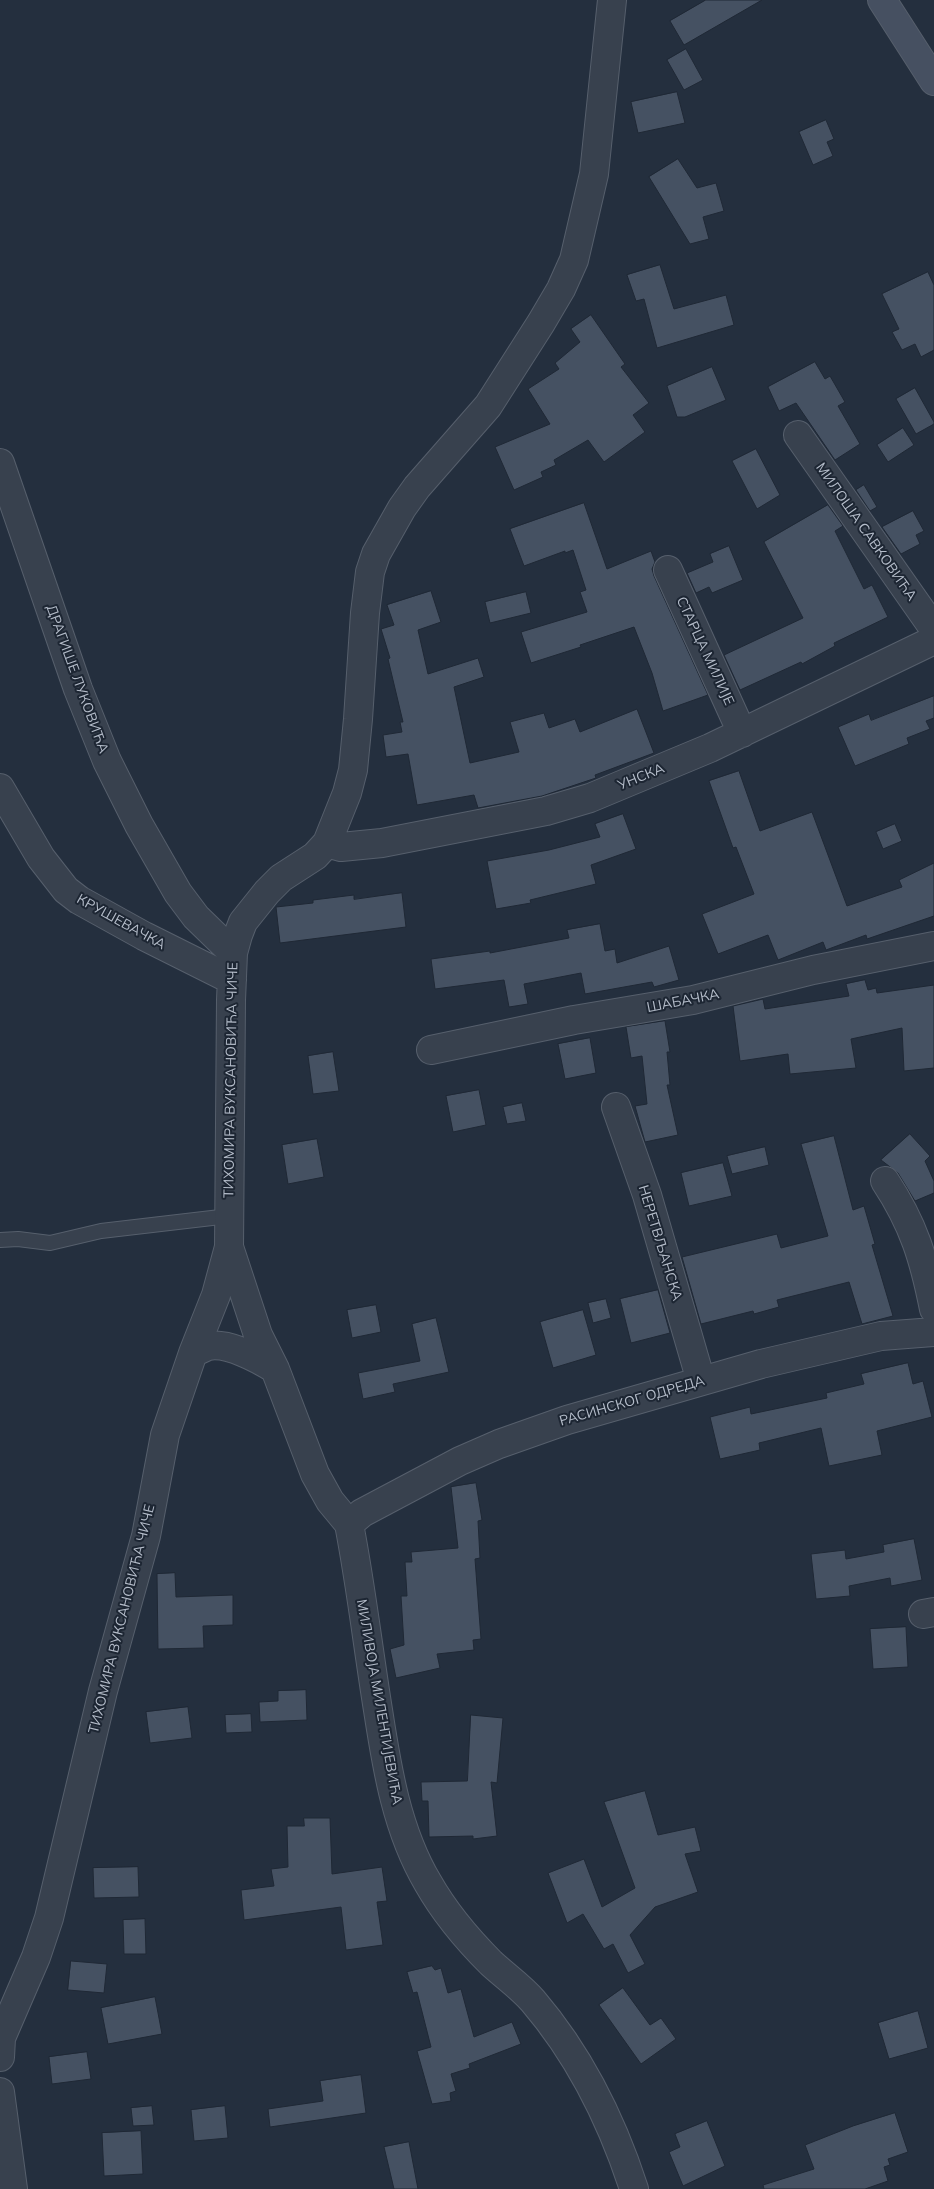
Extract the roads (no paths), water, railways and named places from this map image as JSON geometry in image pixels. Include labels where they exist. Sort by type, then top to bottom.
[{"type":"main road","points":[[882,0],[934,81]]},
{"type":"street","name":"ТИХОМИРА ВУКСАНОВИЋА ЧИЧЕ","points":[[0,2043],[42,1941],[103,1691],[146,1536],[165,1435],[193,1353],[216,1295],[228,1247],[233,953],[243,922],[253,908],[281,878],[315,856],[327,843],[347,793],[353,770],[365,613],[370,572],[376,554],[402,508],[417,487],[488,406],[546,314],[574,260],[594,174],[612,0]]},
{"type":"street","name":"МИЛОША САВКОВИЋА","points":[[798,434],[934,629]]},
{"type":"street","name":"ДРАГИШЕ ЛУКОВИЋА","points":[[0,463],[78,689],[107,761],[139,825],[178,893],[196,918],[233,953]]},
{"type":"street","name":"СТАРЦА МИЛИЈЕ","points":[[668,570],[742,733]]},
{"type":"street","name":"УНСКА","points":[[327,843],[341,848],[382,843],[546,811],[590,798],[710,748],[934,640]]},
{"type":"street","name":"КРУШЕВАЧКА","points":[[0,788],[41,858],[66,890],[79,900],[144,936],[232,980]]},
{"type":"street","name":"ШАБАЧКА","points":[[431,1050],[574,1020],[693,1000],[813,970],[934,946]]},
{"type":"street","name":"НЕРЕТВЉАНСКА","points":[[616,1107],[647,1195],[701,1381]]},
{"type":"street","points":[[886,1182],[909,1221],[914,1234],[924,1265],[934,1309]]},
{"type":"street","points":[[228,1247],[258,1335],[275,1369],[316,1474],[330,1502],[349,1524]]},
{"type":"street","name":"РАСИНСКОГ ОДРЕДА","points":[[349,1524],[362,1514],[435,1474],[499,1444],[583,1415],[761,1364],[880,1336],[934,1332]]},
{"type":"street","points":[[193,1353],[208,1346],[228,1348],[254,1356],[275,1369]]},
{"type":"street","name":"МИЛИВОЈА МИЛЕНТИЈЕВИЋА","points":[[349,1524],[385,1753],[398,1814],[417,1863],[451,1918],[492,1963],[532,1999],[567,2044],[621,2148],[634,2189]]},
{"type":"street","points":[[0,2092],[13,2189]]},
{"type":"lane","points":[[0,1240],[18,1239],[50,1243],[101,1231],[229,1216]]}]
